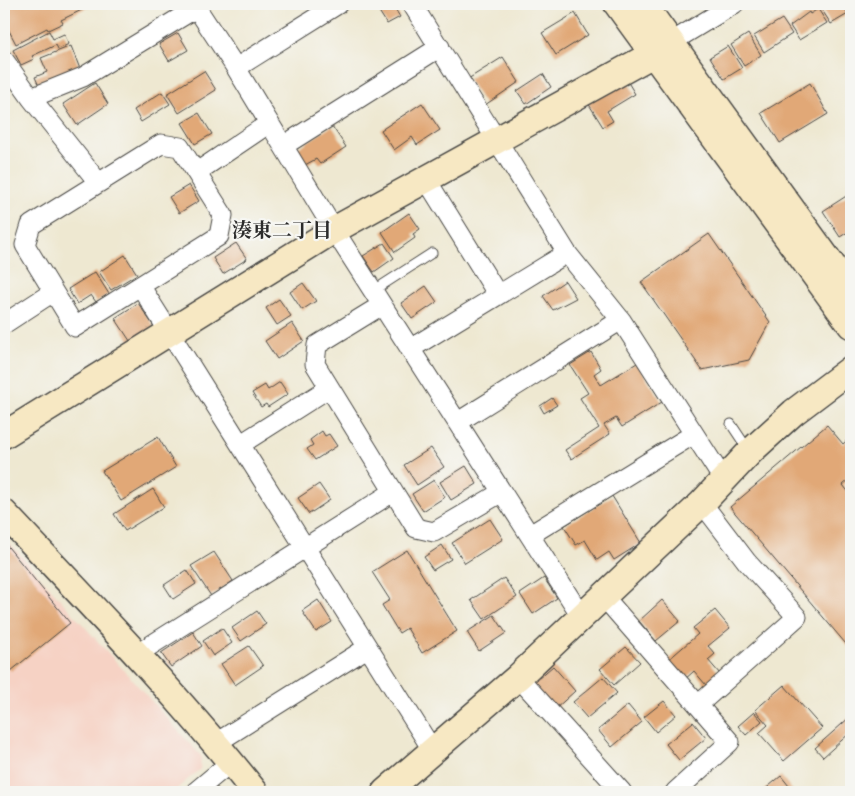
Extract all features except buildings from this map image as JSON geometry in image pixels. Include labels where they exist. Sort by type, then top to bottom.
[{"type":"street","points":[[236,68],[338,4]]},
{"type":"street","points":[[412,4],[498,139],[567,253],[621,320],[723,479]]},
{"type":"street","points":[[617,4],[662,48],[774,203],[851,325]]},
{"type":"street","points":[[643,4],[662,48]]},
{"type":"street","points":[[4,435],[334,230],[662,48],[734,4]]},
{"type":"street","points":[[31,98],[83,77],[195,6],[236,68],[268,124],[377,298],[582,617]]},
{"type":"street","points":[[283,146],[440,47]]},
{"type":"street","points":[[4,60],[31,98],[98,182]]},
{"type":"street","points":[[197,172],[268,124]]},
{"type":"street","points":[[161,144],[180,147],[223,215],[219,236],[75,327],[25,245],[30,225],[98,182],[161,144]]},
{"type":"street","points":[[426,179],[498,295]]},
{"type":"street","points":[[774,203],[851,291]]},
{"type":"street","points":[[410,349],[567,253]]},
{"type":"street","points":[[141,287],[433,751]]},
{"type":"street","points":[[4,324],[53,292]]},
{"type":"street","points":[[377,298],[317,345],[315,364],[416,528],[434,532],[502,492]]},
{"type":"street","points":[[458,422],[621,320]]},
{"type":"street","points":[[385,792],[518,677],[702,503],[750,452],[794,412],[851,369]]},
{"type":"street","points":[[241,444],[329,388]]},
{"type":"street","points":[[530,535],[694,434]]},
{"type":"street","points":[[137,654],[393,492]]},
{"type":"street","points":[[698,705],[797,617],[747,562],[702,503]]},
{"type":"street","points":[[4,513],[137,654],[224,753],[255,792]]},
{"type":"street","points":[[604,597],[730,742],[675,792]]},
{"type":"street","points":[[195,792],[224,753],[367,648]]},
{"type":"street","points":[[518,677],[622,792]]},
{"type":"lane","points":[[377,298],[432,253]]},
{"type":"lane","points":[[731,424],[750,452]]},
{"type":"shaded area","points":[[4,537],[201,756],[200,769],[173,792],[4,792]]},
{"type":"district","name":"湊東二丁目","points":[[282,232]]}]
